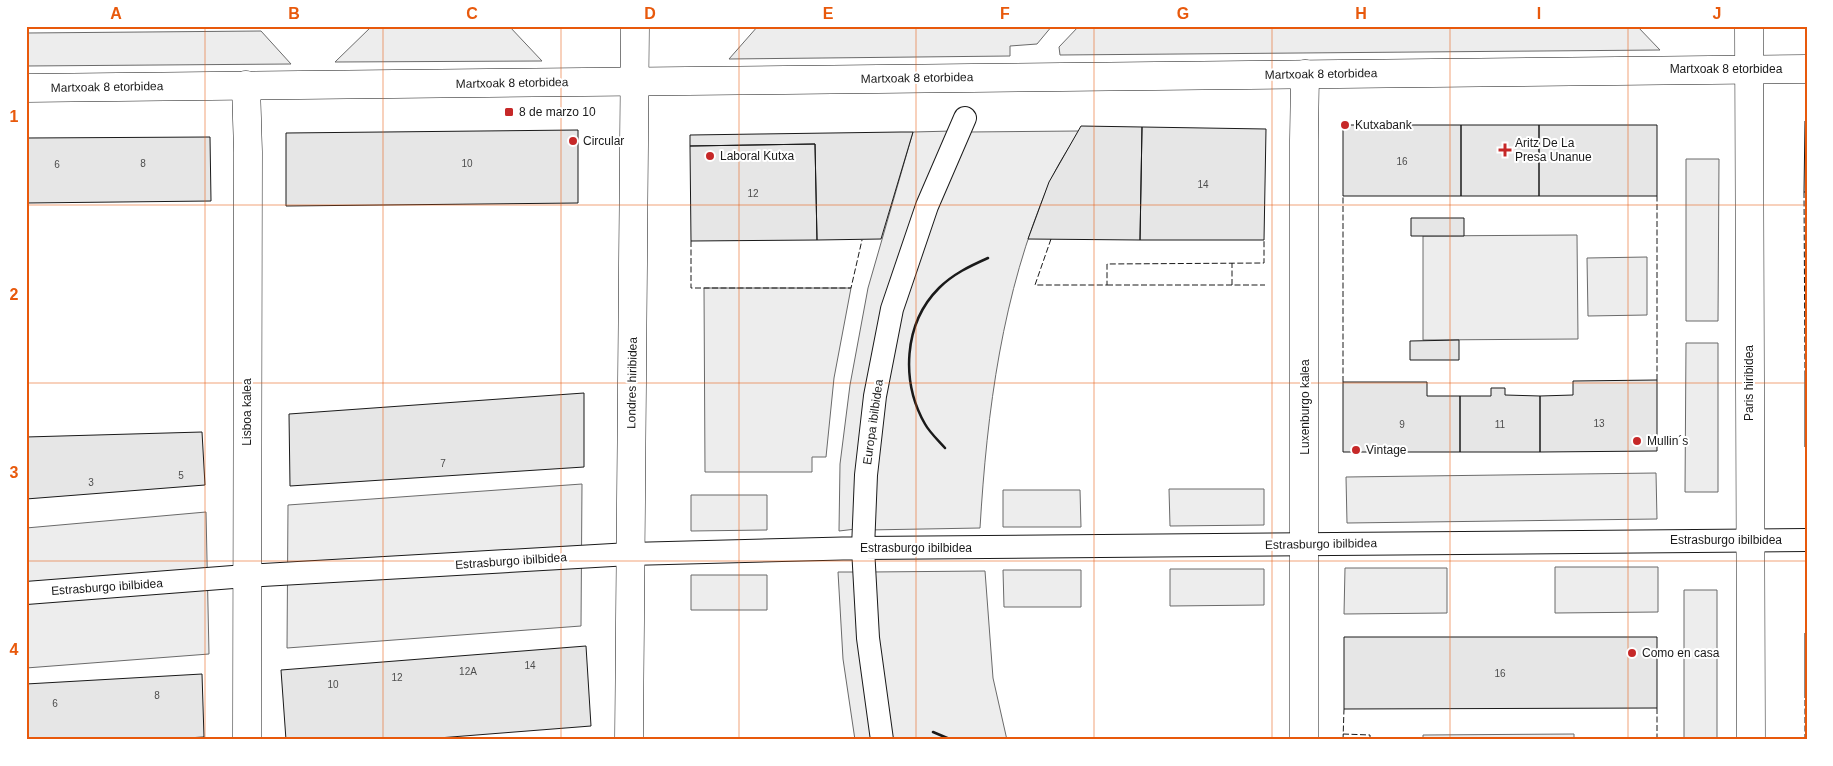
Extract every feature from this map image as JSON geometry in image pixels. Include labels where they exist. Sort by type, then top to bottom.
[{"type":"street","name":"Londres hiribidea","points":[[629,740],[635,26]]},
{"type":"street","name":"Paris hiribidea","points":[[1750,26],[1751,740]]},
{"type":"street","name":"Martxoak 8 etorbidea","points":[[26,88],[1807,69]]},
{"type":"street","name":"Luxenburgo kalea","points":[[1304,740],[1305,74]]},
{"type":"street","name":"Lisboa kalea","points":[[246,85],[248,152],[247,740]]},
{"type":"street","name":"Europa ibilbidea","points":[[882,740],[868,638],[863,548],[866,475],[875,396],[892,309],[927,206],[965,118]]},
{"type":"street","name":"Estrasburgo ibilbidea","points":[[26,594],[246,576],[630,554],[863,548],[1807,540]]},
{"type":"shaded area","points":[[372,26],[509,26],[542,61],[335,62]]},
{"type":"shaded area","points":[[758,26],[1052,26],[1037,44],[1010,46],[1010,56],[729,59]]},
{"type":"shaded area","points":[[1079,26],[1637,26],[1660,50],[1060,55],[1059,47]]},
{"type":"shaded area","points":[[261,31],[291,64],[26,66],[26,33]]},
{"type":"shaded area","points":[[953,131],[908,230],[856,529],[839,531],[840,464],[850,385],[868,288],[913,132]]},
{"type":"shaded area","points":[[1079,131],[1059,163],[1049,184],[1019,267],[1008,310],[987,440],[980,528],[867,530],[875,445],[910,274],[968,132]]},
{"type":"shaded area","points":[[1686,159],[1719,159],[1718,321],[1686,321]]},
{"type":"shaded area","points":[[1577,235],[1578,339],[1423,340],[1423,236]]},
{"type":"shaded area","points":[[1647,257],[1647,315],[1588,316],[1587,258]]},
{"type":"shaded area","points":[[704,288],[851,288],[834,378],[826,457],[812,457],[812,472],[705,472]]},
{"type":"shaded area","points":[[1686,343],[1718,343],[1718,492],[1685,492]]},
{"type":"shaded area","points":[[1656,473],[1657,519],[1347,523],[1346,477]]},
{"type":"shaded area","points":[[582,484],[581,626],[287,648],[288,505]]},
{"type":"shaded area","points":[[1169,489],[1264,489],[1264,525],[1170,526]]},
{"type":"shaded area","points":[[1003,490],[1080,490],[1081,527],[1003,527]]},
{"type":"shaded area","points":[[691,495],[767,495],[767,530],[691,531]]},
{"type":"shaded area","points":[[206,512],[209,654],[26,668],[26,528]]},
{"type":"shaded area","points":[[1555,567],[1658,567],[1658,612],[1555,613]]},
{"type":"shaded area","points":[[1345,568],[1447,568],[1447,613],[1344,614]]},
{"type":"shaded area","points":[[1170,569],[1264,569],[1264,605],[1170,606]]},
{"type":"shaded area","points":[[1003,570],[1081,570],[1081,607],[1004,607]]},
{"type":"shaded area","points":[[985,571],[993,678],[1007,740],[888,740],[870,572]]},
{"type":"shaded area","points":[[838,572],[858,572],[876,740],[855,740],[843,659]]},
{"type":"shaded area","points":[[691,575],[767,575],[767,610],[691,610]]},
{"type":"shaded area","points":[[1684,590],[1717,590],[1717,740],[1684,740]]},
{"type":"shaded area","points":[[1574,734],[1574,740],[1423,740],[1423,735]]},
{"type":"building","points":[[1805,121],[1807,121],[1807,192],[1804,192]]},
{"type":"building","points":[[1343,125],[1461,125],[1461,196],[1343,196]]},
{"type":"building","points":[[1461,125],[1539,125],[1539,196],[1461,196]]},
{"type":"building","points":[[1539,125],[1657,125],[1657,196],[1539,196]]},
{"type":"building","points":[[1081,126],[1142,127],[1140,240],[1028,239],[1049,182]]},
{"type":"building","points":[[1142,127],[1266,129],[1264,240],[1140,240]]},
{"type":"building","points":[[578,130],[578,203],[286,206],[286,133]]},
{"type":"building","points":[[913,132],[881,239],[817,240],[815,144],[690,146],[690,135]]},
{"type":"building","points":[[210,137],[211,201],[26,203],[26,138]]},
{"type":"building","points":[[815,144],[817,240],[691,241],[690,146]]},
{"type":"building","points":[[1411,218],[1464,218],[1464,236],[1411,236]]},
{"type":"building","points":[[1459,340],[1459,360],[1410,360],[1410,341]]},
{"type":"building","points":[[1805,376],[1807,376],[1807,447],[1805,447]]},
{"type":"building","points":[[1657,380],[1657,451],[1540,452],[1540,396],[1573,395],[1573,381]]},
{"type":"building","points":[[1343,382],[1427,382],[1427,396],[1460,396],[1460,452],[1343,452]]},
{"type":"building","points":[[1491,388],[1505,388],[1505,395],[1540,396],[1540,452],[1460,452],[1460,396],[1491,396]]},
{"type":"building","points":[[584,393],[584,467],[290,486],[289,414]]},
{"type":"building","points":[[202,432],[205,485],[26,499],[26,437]]},
{"type":"building","points":[[1805,633],[1807,633],[1807,698],[1805,698]]},
{"type":"building","points":[[1344,637],[1657,637],[1657,708],[1344,709]]},
{"type":"building","points":[[586,646],[591,726],[413,740],[286,740],[281,670]]},
{"type":"building","points":[[202,674],[204,737],[151,740],[26,740],[26,684]]},
{"type":"fence","points":[[1804,192],[1805,376]]},
{"type":"fence","points":[[1343,196],[1343,382]]},
{"type":"fence","points":[[1657,196],[1657,380]]},
{"type":"fence","points":[[1051,239],[1035,285],[1107,285],[1107,264],[1264,263],[1264,240]]},
{"type":"fence","points":[[691,241],[691,288],[851,288],[862,240]]},
{"type":"fence","points":[[1232,263],[1232,285]]},
{"type":"fence","points":[[1107,285],[1265,285]]},
{"type":"fence","points":[[1805,698],[1805,740]]},
{"type":"fence","points":[[1657,708],[1657,740]]},
{"type":"fence","points":[[1343,740],[1344,709]]},
{"type":"fence","points":[[1343,734],[1370,735],[1370,740]]},
{"type":"wall","points":[[945,448],[932,434],[917,408],[909,372],[912,336],[927,302],[939,288],[956,274],[988,258]]},
{"type":"wall","points":[[933,732],[952,740]]},
{"type":"place","name":"8 de marzo 10","points":[[509,112]]},
{"type":"place","name":"Kutxabank","points":[[1345,125]]},
{"type":"place","name":"Circular","points":[[573,141]]},
{"type":"place","name":"Aritz De La Presa Unanue","points":[[1505,150]]},
{"type":"place","name":"Laboral Kutxa","points":[[710,156]]},
{"type":"place","name":"Mullin´s","points":[[1637,441]]},
{"type":"place","name":"Vintage","points":[[1356,450]]},
{"type":"place","name":"Como en casa","points":[[1632,653]]}]
